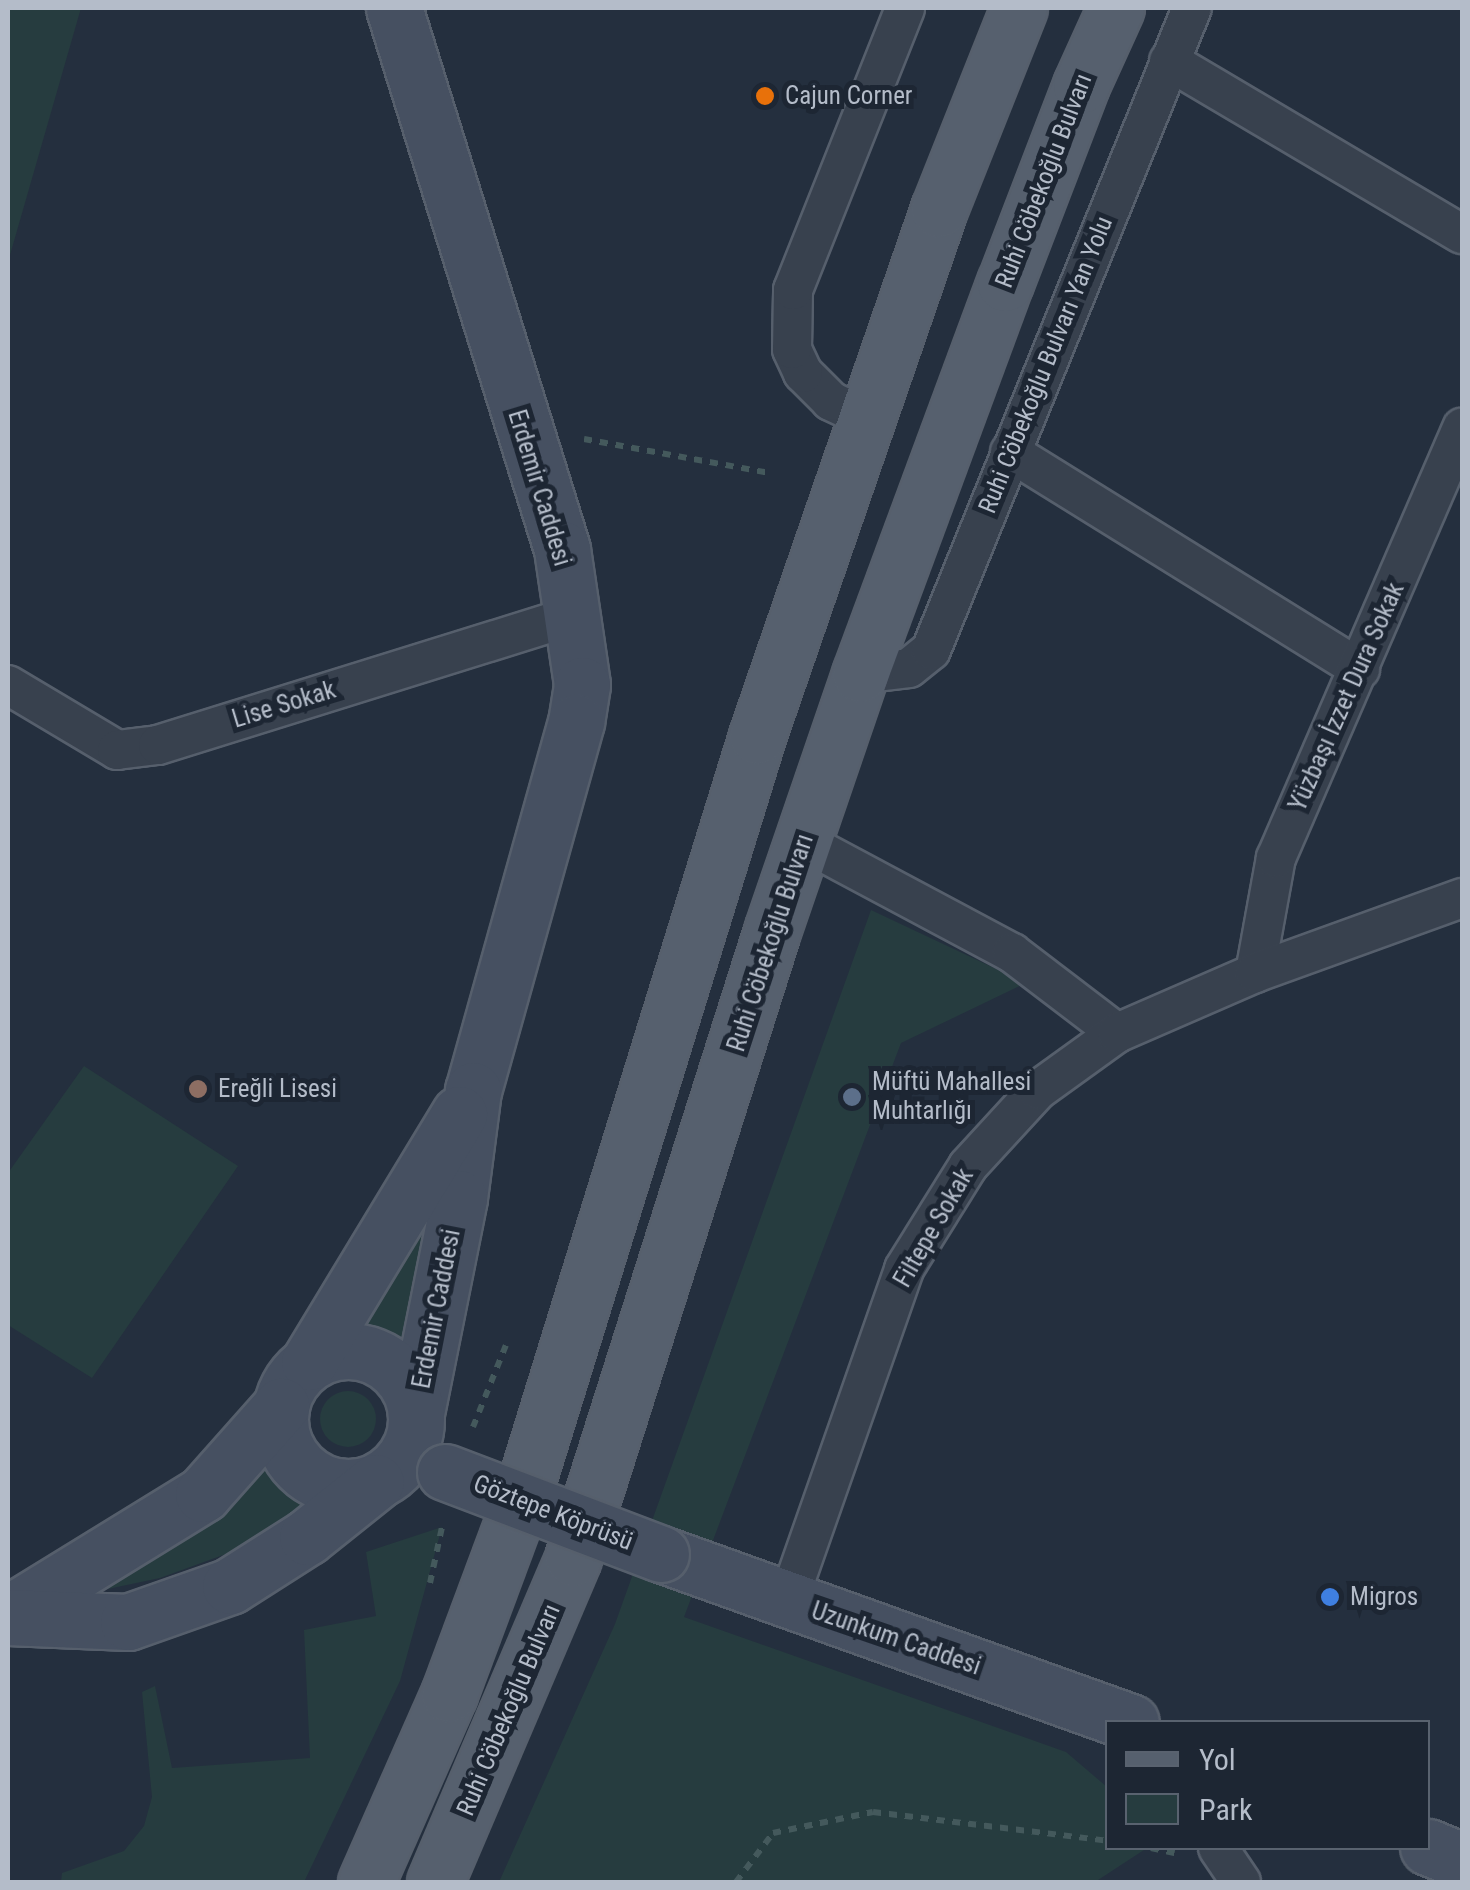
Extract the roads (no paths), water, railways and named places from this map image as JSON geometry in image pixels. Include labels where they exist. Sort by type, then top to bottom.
[{"type":"main road","name":"Erdemir Caddesi","points":[[394,8],[562,550],[582,685],[576,722],[473,1090],[422,1451]]},
{"type":"main road","points":[[366,1882],[449,1694],[519,1506],[756,736],[939,209],[1019,8]]},
{"type":"main road","name":"Ruhi Cöbekoğlu Bulvarı","points":[[435,1882],[586,1521],[860,674],[1012,265],[1116,8]]},
{"type":"main road","name":"Erdemir Caddesi","points":[[8,1616],[203,1494],[295,1384],[411,1200],[473,1090]]},
{"type":"main road","points":[[354,1350],[376,1356],[395,1368],[409,1387],[422,1451],[334,1486],[306,1472],[286,1448],[280,1427],[295,1384],[330,1352],[354,1350]]},
{"type":"main road","points":[[8,1616],[128,1622],[230,1586],[307,1537],[422,1451]]},
{"type":"main road","name":"Göztepe Köprüsü","points":[[422,1451],[661,1554]]},
{"type":"main road","name":"Uzunkum Caddesi","points":[[661,1554],[1121,1720]]},
{"type":"main road","points":[[1430,1848],[1462,1861]]},
{"type":"street","points":[[865,417],[830,400],[803,373],[792,349],[794,290],[905,8]]},
{"type":"street","name":"Ruhi Cöbekoğlu Bulvarı Yan Yolu","points":[[860,674],[909,668],[932,650],[1192,8]]},
{"type":"street","points":[[1169,62],[1462,234]]},
{"type":"street","name":"Yüzbaşı İzzet Dura Sokak","points":[[1255,973],[1276,858],[1462,428]]},
{"type":"street","points":[[1010,452],[1360,669]]},
{"type":"street","name":"Lise Sokak","points":[[8,685],[117,750],[158,745],[572,616]]},
{"type":"street","points":[[804,842],[1012,953],[1117,1032]]},
{"type":"street","name":"Filtepe Sokak","points":[[788,1601],[904,1269],[968,1166],[1038,1090],[1117,1032],[1255,973],[1462,898]]},
{"type":"street","points":[[1219,1850],[1240,1882]]},
{"type":"place","name":"Cajun Corner","points":[[765,96]]},
{"type":"place","name":"Ereğli Lisesi","points":[[198,1089]]},
{"type":"place","name":"Müftü Mahallesi Muhtarlığı","points":[[852,1097]]},
{"type":"place","name":"Migros","points":[[1330,1597]]}]
